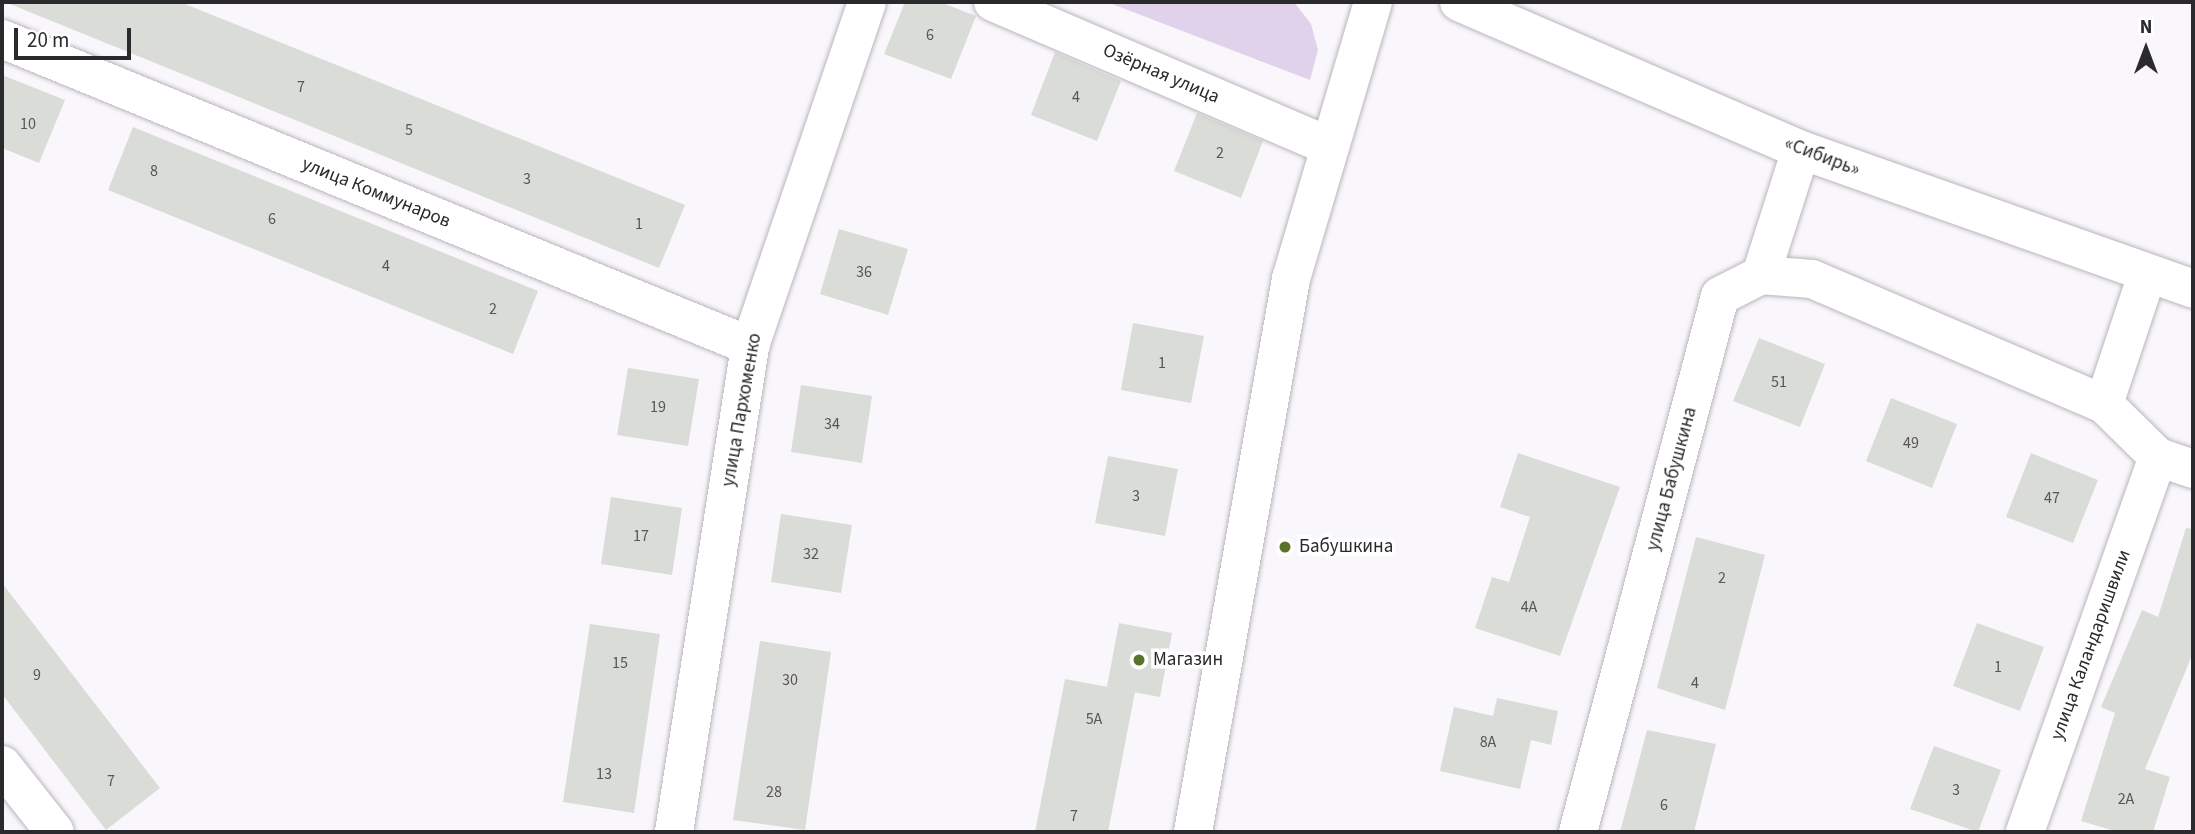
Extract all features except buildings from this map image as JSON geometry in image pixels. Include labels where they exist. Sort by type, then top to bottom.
[{"type":"street","name":"улица Пархоменко","points":[[674,832],[750,346],[867,2]]},
{"type":"street","name":"Озёрная улица","points":[[993,2],[1329,146]]},
{"type":"street","points":[[1202,822],[1226,634],[1292,279],[1373,2]]},
{"type":"street","name":"«Сибирь»","points":[[1459,2],[1801,150],[2147,275],[2193,289]]},
{"type":"street","name":"улица Коммунаров","points":[[2,39],[750,346]]},
{"type":"street","points":[[1801,150],[1761,275],[1812,279],[2104,404],[2176,463]]},
{"type":"street","name":"улица Бабушкина","points":[[1578,832],[1720,296],[1761,275]]},
{"type":"street","points":[[2104,404],[2147,275]]},
{"type":"street","name":"улица Каландаришвили","points":[[2025,832],[2176,463]]},
{"type":"street","points":[[1168,832],[1226,634]]},
{"type":"street","points":[[2,765],[55,832]]},
{"type":"shaded area","points":[[1107,2],[1294,2],[1311,24],[1318,50],[1310,80]]},
{"type":"place","name":"Бабушкина","points":[[1285,547]]},
{"type":"place","name":"Магазин","points":[[1139,660]]}]
